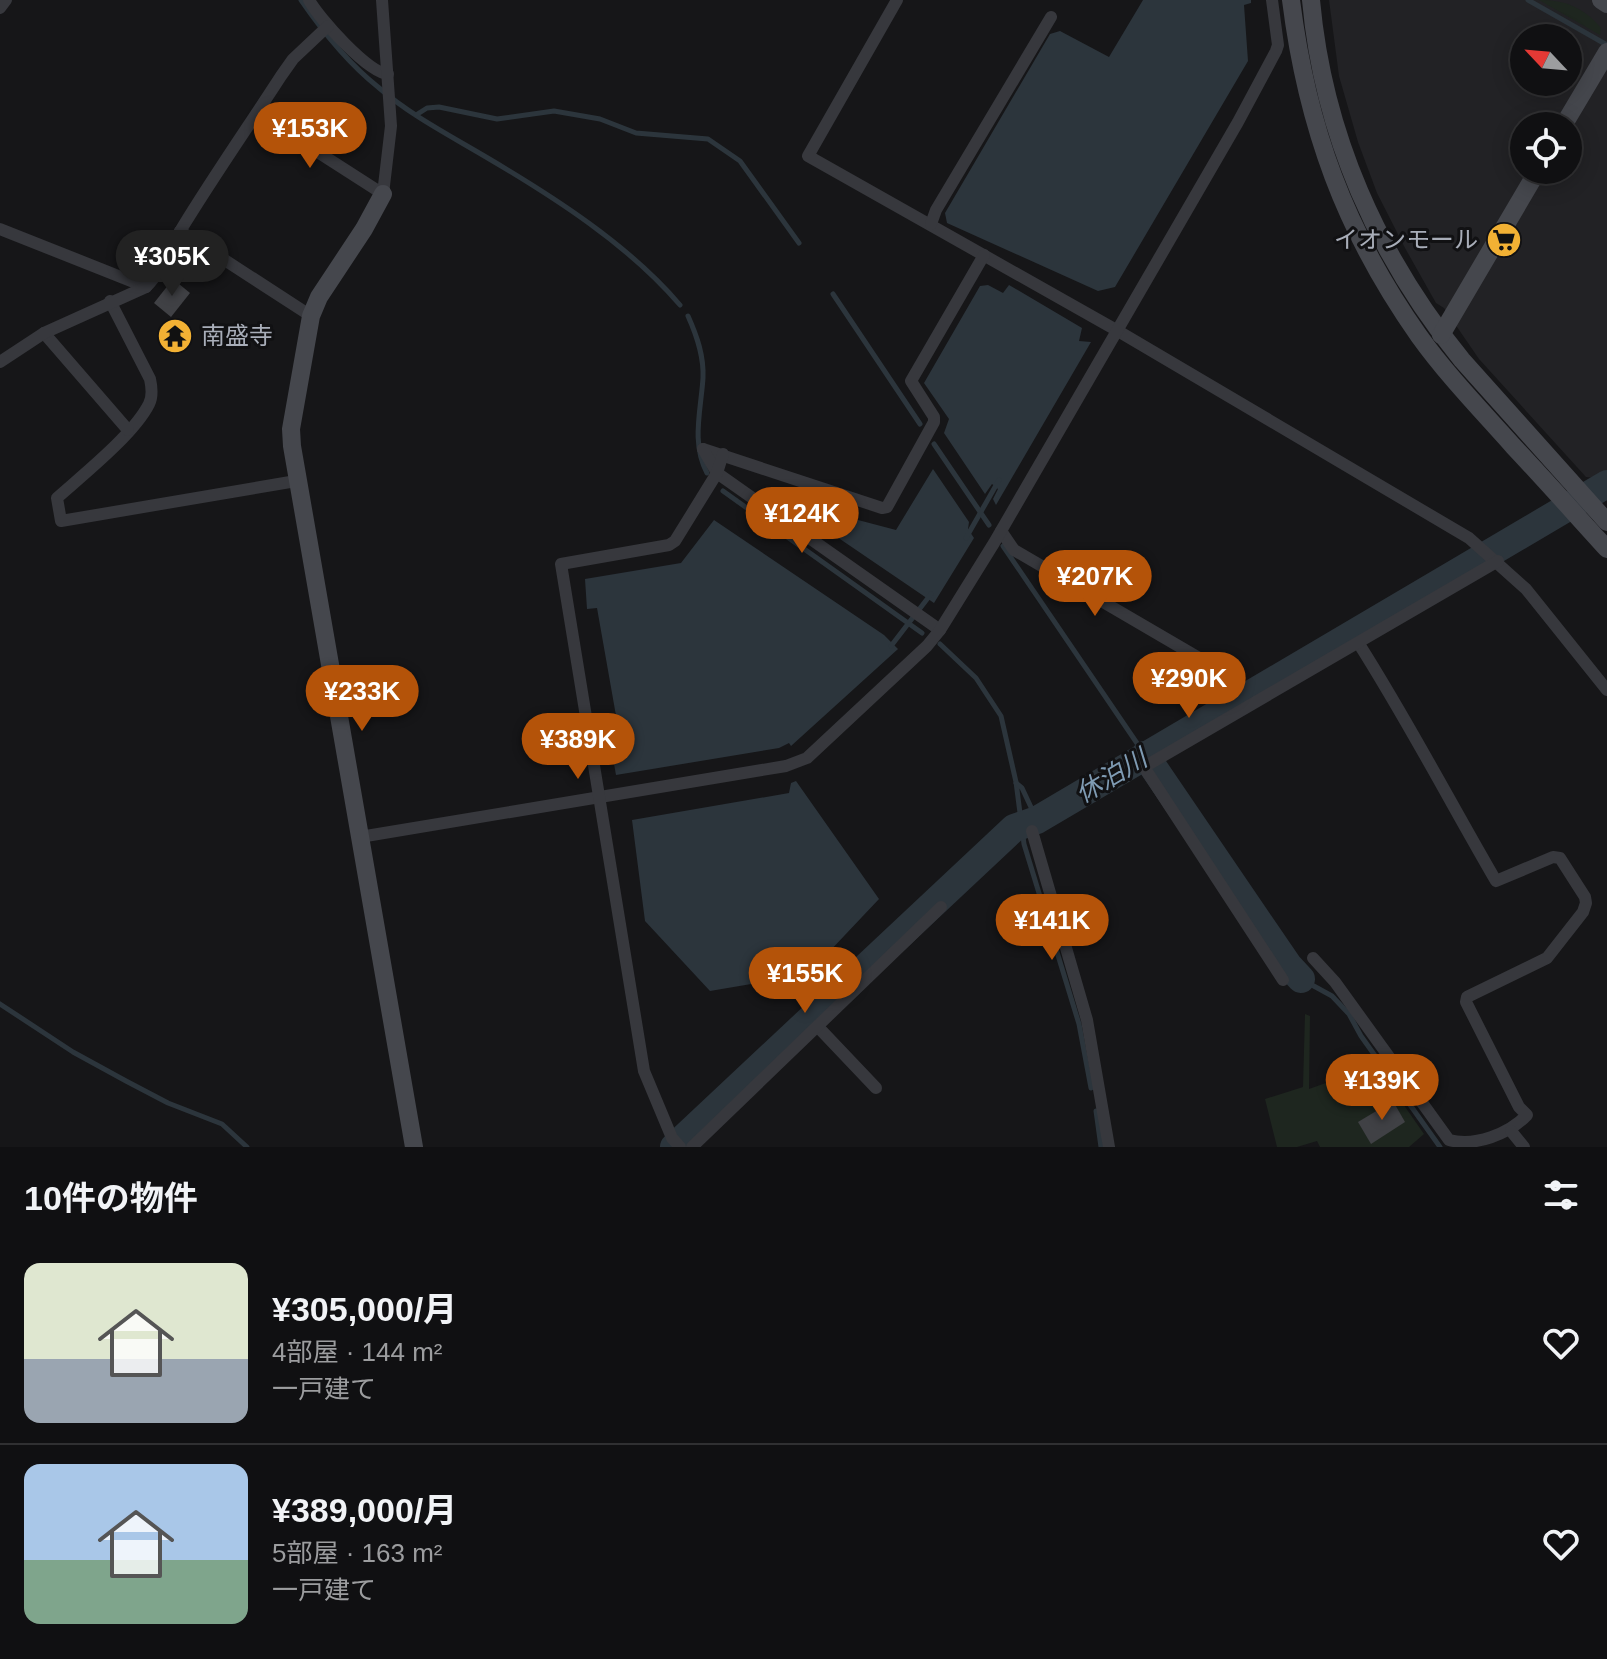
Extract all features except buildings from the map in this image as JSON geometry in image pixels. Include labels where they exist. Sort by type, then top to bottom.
[{"type":"street","points":[[0,8],[6,0]]},
{"type":"street","points":[[309,0],[328,26],[377,71],[388,74]]},
{"type":"street","points":[[382,0],[391,126],[383,194],[319,297],[311,316],[291,429],[296,481],[321,608],[334,699],[414,1147]]},
{"type":"street","points":[[897,0],[808,156],[1118,331],[1480,546],[1526,589],[1607,690]]},
{"type":"street","points":[[1272,0],[1300,68],[1327,162],[1377,269],[1419,335],[1452,377],[1564,489],[1582,509],[1607,549]]},
{"type":"street","points":[[360,837],[799,763],[907,666],[940,630],[1001,531],[1238,122],[1288,44],[1291,0]]},
{"type":"street","points":[[1311,0],[1318,56],[1332,113],[1365,208],[1398,271],[1441,335],[1564,489]]},
{"type":"street","points":[[1601,0],[1607,4]]},
{"type":"street","points":[[931,224],[936,210],[1051,17]]},
{"type":"street","points":[[0,362],[44,333],[146,287],[158,274],[180,231],[293,59],[328,26]]},
{"type":"street","points":[[1571,112],[1607,52]]},
{"type":"street","points":[[257,113],[383,194]]},
{"type":"street","points":[[1441,335],[1530,184]]},
{"type":"street","points":[[0,229],[146,287]]},
{"type":"street","points":[[180,231],[311,316]]},
{"type":"street","points":[[940,630],[717,473],[703,449],[882,508],[887,507],[934,422],[934,417],[911,381],[984,255]]},
{"type":"street","points":[[110,301],[153,389],[148,406],[128,430],[57,498],[61,521],[296,481]]},
{"type":"street","points":[[44,333],[128,430]]},
{"type":"street","points":[[676,1143],[644,1071],[561,564],[669,545],[675,541],[717,473],[723,454]]},
{"type":"street","points":[[1582,509],[1607,522]]},
{"type":"street","points":[[1001,531],[1014,550],[1223,672]]},
{"type":"street","points":[[1283,980],[1144,767],[1359,644],[1496,560]]},
{"type":"street","points":[[1313,958],[1335,982],[1449,1140],[1466,1147],[1511,1131],[1527,1115],[1519,1107],[1466,1002],[1467,997],[1547,958],[1583,912],[1585,897],[1560,858],[1553,857],[1496,881],[1403,714],[1359,644]]},
{"type":"street","points":[[1032,831],[1087,1020],[1109,1147]]},
{"type":"street","points":[[692,1147],[819,1028],[941,907]]},
{"type":"street","points":[[819,1028],[876,1088]]},
{"type":"street","points":[[1511,1131],[1524,1147]]},
{"type":"shaded area","points":[[1143,0],[1251,0],[1251,3],[1244,5],[1248,61],[1115,287],[1098,291],[947,223],[945,213],[1050,34],[1060,31],[1109,57]]},
{"type":"shaded area","name":"イオンモール","points":[[1329,0],[1607,0],[1607,470],[1595,478],[1586,477],[1479,359],[1444,308],[1436,303],[1377,193],[1339,76]]},
{"type":"shaded area","points":[[1539,0],[1557,1],[1580,10],[1601,28],[1600,35]]},
{"type":"shaded area","points":[[988,285],[1003,293],[1009,285],[1082,328],[1079,341],[1091,342],[996,505],[993,499],[998,489],[992,484],[985,494],[944,433],[949,419],[924,383],[980,286]]},
{"type":"shaded area","points":[[933,469],[969,522],[968,529],[974,538],[934,603],[815,522],[814,513],[820,510],[896,530]]},
{"type":"shaded area","points":[[714,520],[884,635],[898,649],[791,746],[789,743],[779,748],[616,775],[611,747],[621,744],[597,608],[587,609],[585,579],[681,563]]},
{"type":"shaded area","points":[[796,781],[879,899],[793,990],[768,994],[763,982],[710,991],[645,921],[632,820],[789,793],[791,783]]},
{"type":"shaded area","points":[[1305,1014],[1310,1016],[1309,1089],[1376,1065],[1424,1134],[1409,1147],[1320,1147],[1317,1141],[1297,1147],[1277,1147],[1265,1099],[1303,1087]]},
{"type":"waterway","points":[[301,0],[346,57],[390,97],[589,224],[638,262],[680,305]]},
{"type":"waterway","points":[[1528,0],[1607,45]]},
{"type":"waterway","points":[[416,115],[427,108],[439,107],[497,119],[554,111],[600,119],[636,133],[708,139],[740,161],[799,243]]},
{"type":"waterway","points":[[833,294],[920,424]]},
{"type":"waterway","points":[[688,316],[702,362],[698,438],[707,473]]},
{"type":"waterway","points":[[934,444],[989,525]]},
{"type":"waterway","points":[[966,538],[999,480]]},
{"type":"waterway","name":"休泊川","points":[[674,1147],[1014,828],[1037,820],[1607,484]]},
{"type":"waterway","points":[[723,491],[922,633]]},
{"type":"waterway","points":[[1003,546],[1145,755]]},
{"type":"waterway","points":[[891,646],[931,594]]},
{"type":"waterway","points":[[940,644],[976,678],[1001,716],[1016,782],[1024,844],[1079,1024],[1091,1088]]},
{"type":"waterway","points":[[1145,755],[1288,965],[1301,979]]},
{"type":"waterway","points":[[1016,783],[1022,788],[1037,820]]},
{"type":"waterway","points":[[1301,979],[1332,996],[1349,1014],[1361,1036],[1440,1147]]},
{"type":"waterway","points":[[0,1004],[73,1052],[126,1081],[168,1103],[222,1124],[247,1147]]},
{"type":"waterway","points":[[1096,1111],[1101,1147]]},
{"type":"place","name":"イオンモール","points":[[1504,240]]},
{"type":"place","name":"南盛寺","points":[[175,336]]}]
